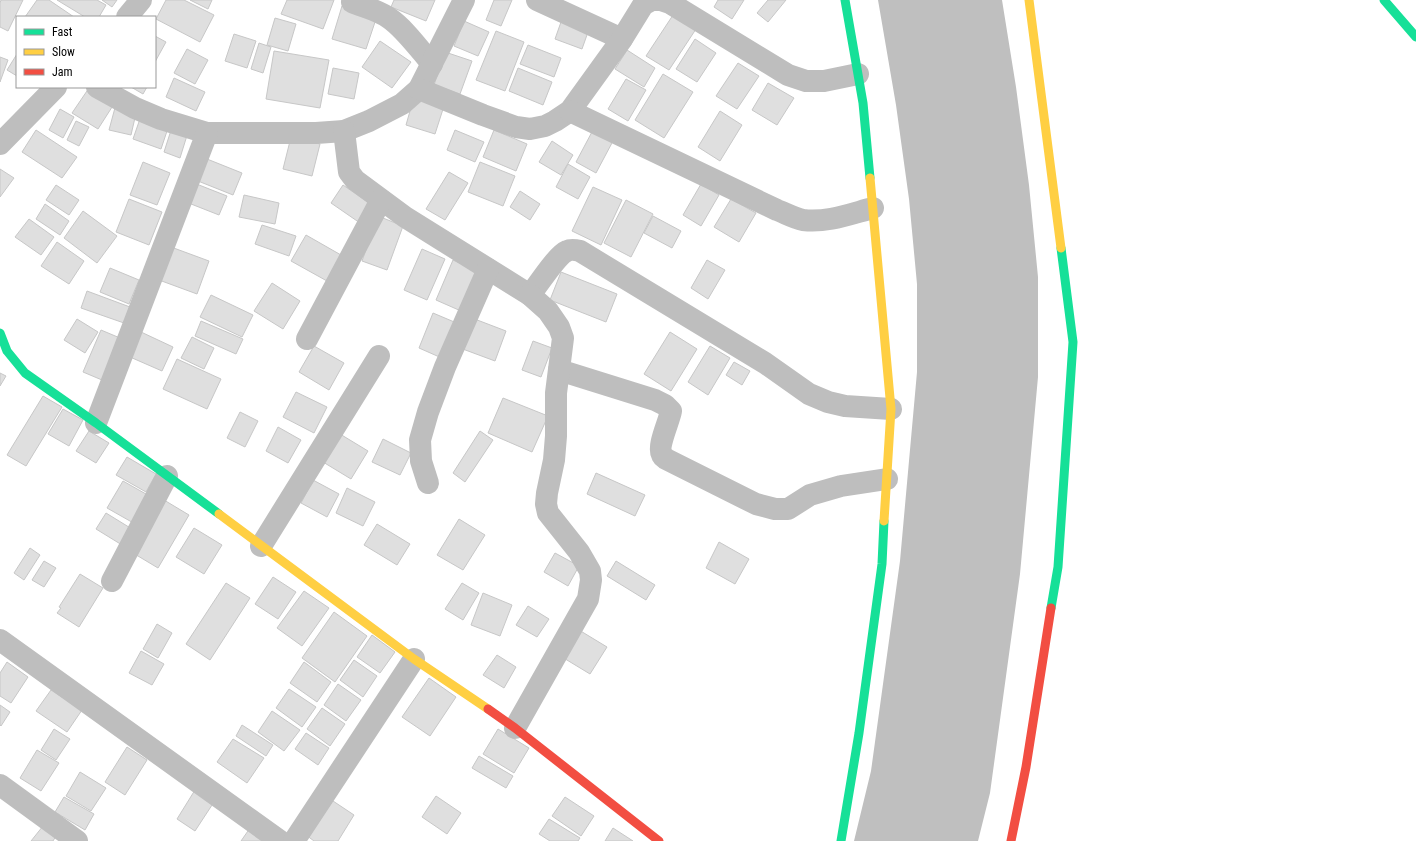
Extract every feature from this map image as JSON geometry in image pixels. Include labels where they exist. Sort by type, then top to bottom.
[{"type":"street","points":[[128,16],[142,0]]},
{"type":"street","points":[[98,88],[135,108],[161,119],[208,133],[316,133],[344,131],[369,121],[402,104],[419,88],[464,0]]},
{"type":"street","points":[[537,0],[622,39]]},
{"type":"street","points":[[419,88],[516,127],[530,129],[556,122],[570,112],[622,39],[643,5],[652,0],[670,2],[788,75],[806,81],[824,81],[858,74]]},
{"type":"street","points":[[840,841],[859,733],[882,564],[891,409],[863,103],[845,0]]},
{"type":"street","points":[[1012,841],[1026,767],[1058,567],[1073,342],[1028,0]]},
{"type":"street","points":[[1384,0],[1416,37]]},
{"type":"street","points":[[352,2],[378,11],[390,18],[432,64]]},
{"type":"street","points":[[0,144],[55,88]]},
{"type":"street","points":[[570,112],[777,210],[802,219],[816,221],[831,219],[873,208]]},
{"type":"street","points":[[344,131],[348,172],[355,180],[404,217],[530,295],[548,311],[559,326],[563,338],[556,393],[556,436],[554,460],[546,504],[548,513],[579,552],[590,572],[590,589],[583,609],[515,728]]},
{"type":"street","points":[[96,423],[208,133]]},
{"type":"street","points":[[307,339],[381,200]]},
{"type":"street","points":[[530,295],[559,257],[567,251],[580,251],[765,363],[810,394],[828,402],[845,406],[891,409]]},
{"type":"street","points":[[428,483],[421,461],[420,440],[428,412],[445,367],[488,269]]},
{"type":"street","points":[[0,333],[7,351],[25,373],[96,423],[414,659],[515,728],[659,841]]},
{"type":"street","points":[[261,546],[379,356]]},
{"type":"street","points":[[559,370],[656,400],[665,405],[671,411],[660,446],[661,454],[676,465],[756,504],[775,509],[788,509],[810,495],[841,486],[887,479]]},
{"type":"street","points":[[112,581],[167,476]]},
{"type":"street","points":[[0,640],[280,841]]},
{"type":"street","points":[[294,841],[414,659]]},
{"type":"street","points":[[0,785],[77,841]]},
{"type":"shaded area","points":[[878,0],[1002,0],[1016,87],[1029,185],[1038,277],[1038,377],[1020,574],[990,793],[978,841],[854,841],[871,771],[900,561],[917,372],[917,284],[909,199],[896,105]]},
{"type":"building","points":[[1,0],[23,0],[8,31],[0,27]]},
{"type":"building","points":[[37,0],[49,0],[73,16],[26,16]]},
{"type":"building","points":[[57,0],[97,0],[106,5],[100,16],[83,16]]},
{"type":"building","points":[[102,0],[117,0],[112,7]]},
{"type":"building","points":[[166,0],[184,0],[214,15],[200,42],[156,19]]},
{"type":"building","points":[[190,0],[212,0],[208,9]]},
{"type":"building","points":[[287,0],[334,0],[323,29],[281,14]]},
{"type":"building","points":[[394,0],[435,0],[426,21],[391,7]]},
{"type":"building","points":[[494,0],[512,0],[501,26],[486,20]]},
{"type":"building","points":[[718,0],[744,0],[732,19],[714,7]]},
{"type":"building","points":[[768,0],[786,0],[768,22],[757,13]]},
{"type":"building","points":[[342,6],[377,16],[366,49],[332,39]]},
{"type":"building","points":[[675,12],[698,26],[669,70],[646,56]]},
{"type":"building","points":[[275,18],[296,24],[288,51],[267,45]]},
{"type":"building","points":[[464,21],[489,32],[478,56],[454,46]]},
{"type":"building","points":[[561,22],[588,32],[582,49],[555,39]]},
{"type":"building","points":[[496,31],[524,42],[505,91],[476,80]]},
{"type":"building","points":[[234,34],[256,41],[247,68],[225,61]]},
{"type":"building","points":[[156,37],[166,42],[156,60]]},
{"type":"building","points":[[695,39],[716,53],[697,82],[676,69]]},
{"type":"building","points":[[380,41],[411,62],[392,88],[362,67]]},
{"type":"building","points":[[259,43],[271,47],[263,73],[251,69]]},
{"type":"building","points":[[528,45],[561,58],[554,77],[520,64]]},
{"type":"building","points":[[187,49],[208,60],[195,84],[174,73]]},
{"type":"building","points":[[627,50],[655,68],[644,87],[615,69]]},
{"type":"building","points":[[274,51],[329,60],[320,108],[266,99]]},
{"type":"building","points":[[445,52],[472,61],[460,94],[434,85]]},
{"type":"building","points":[[16,56],[16,75],[7,70]]},
{"type":"building","points":[[0,57],[8,60],[0,82]]},
{"type":"building","points":[[738,63],[759,76],[737,109],[716,96]]},
{"type":"building","points":[[333,68],[359,73],[354,99],[328,94]]},
{"type":"building","points":[[518,68],[552,82],[543,105],[509,91]]},
{"type":"building","points":[[663,74],[693,92],[664,138],[635,120]]},
{"type":"building","points":[[174,78],[205,92],[196,111],[166,97]]},
{"type":"building","points":[[626,79],[646,90],[628,121],[608,109]]},
{"type":"building","points":[[768,83],[794,98],[777,125],[752,110]]},
{"type":"building","points":[[89,88],[114,104],[98,129],[72,113]]},
{"type":"building","points":[[133,88],[146,88],[143,94]]},
{"type":"building","points":[[414,97],[444,106],[435,134],[406,125]]},
{"type":"building","points":[[116,104],[137,109],[131,135],[109,130]]},
{"type":"building","points":[[60,109],[74,117],[63,138],[49,130]]},
{"type":"building","points":[[720,111],[742,125],[720,161],[698,147]]},
{"type":"building","points":[[142,113],[170,122],[161,149],[133,139]]},
{"type":"building","points":[[76,121],[89,127],[79,146],[67,140]]},
{"type":"building","points":[[173,124],[189,129],[180,158],[164,152]]},
{"type":"building","points":[[36,130],[77,157],[62,178],[22,152]]},
{"type":"building","points":[[455,130],[484,142],[475,162],[447,150]]},
{"type":"building","points":[[494,130],[527,144],[516,171],[483,157]]},
{"type":"building","points":[[593,130],[613,141],[596,173],[576,162]]},
{"type":"building","points":[[291,137],[320,144],[312,176],[283,169]]},
{"type":"building","points":[[552,141],[573,155],[561,175],[539,162]]},
{"type":"building","points":[[202,157],[242,173],[233,195],[193,179]]},
{"type":"building","points":[[143,162],[170,173],[157,205],[130,195]]},
{"type":"building","points":[[480,162],[515,176],[503,206],[468,192]]},
{"type":"building","points":[[568,164],[590,177],[578,199],[556,187]]},
{"type":"building","points":[[0,169],[14,178],[0,197]]},
{"type":"building","points":[[449,172],[468,183],[445,220],[426,209]]},
{"type":"building","points":[[194,183],[227,196],[219,215],[186,202]]},
{"type":"building","points":[[701,184],[719,195],[701,226],[683,215]]},
{"type":"building","points":[[56,185],[79,200],[69,215],[46,200]]},
{"type":"building","points":[[343,185],[372,205],[360,223],[331,203]]},
{"type":"building","points":[[593,187],[622,200],[601,245],[572,231]]},
{"type":"building","points":[[520,191],[540,204],[530,220],[510,207]]},
{"type":"building","points":[[244,195],[279,203],[275,224],[239,217]]},
{"type":"building","points":[[129,199],[162,212],[149,245],[116,232]]},
{"type":"building","points":[[731,199],[756,213],[739,242],[714,227]]},
{"type":"building","points":[[626,200],[653,214],[631,257],[604,243]]},
{"type":"building","points":[[45,204],[69,221],[60,235],[36,219]]},
{"type":"building","points":[[83,211],[117,236],[97,263],[64,238]]},
{"type":"building","points":[[378,216],[403,226],[387,270],[362,261]]},
{"type":"building","points":[[653,216],[681,231],[672,248],[644,233]]},
{"type":"building","points":[[29,219],[54,237],[41,255],[15,237]]},
{"type":"building","points":[[262,225],[296,236],[289,256],[255,244]]},
{"type":"building","points":[[306,235],[341,255],[327,281],[291,261]]},
{"type":"building","points":[[57,242],[84,261],[69,284],[41,266]]},
{"type":"building","points":[[171,247],[209,261],[197,294],[159,280]]},
{"type":"building","points":[[422,249],[445,259],[427,300],[404,290]]},
{"type":"building","points":[[453,260],[479,272],[461,311],[436,300]]},
{"type":"building","points":[[707,260],[725,270],[708,299],[691,288]]},
{"type":"building","points":[[110,268],[139,280],[129,304],[100,292]]},
{"type":"building","points":[[561,272],[617,294],[606,322],[550,300]]},
{"type":"building","points":[[272,283],[300,301],[283,329],[254,311]]},
{"type":"building","points":[[87,291],[130,307],[124,323],[81,308]]},
{"type":"building","points":[[211,295],[253,315],[242,337],[200,317]]},
{"type":"building","points":[[433,313],[459,324],[444,359],[419,348]]},
{"type":"building","points":[[472,318],[506,331],[495,361],[460,348]]},
{"type":"building","points":[[77,319],[98,332],[85,353],[64,340]]},
{"type":"building","points":[[201,321],[243,339],[236,354],[195,336]]},
{"type":"building","points":[[101,330],[120,338],[102,380],[83,372]]},
{"type":"building","points":[[141,332],[173,347],[162,371],[130,357]]},
{"type":"building","points":[[670,332],[697,349],[671,391],[644,374]]},
{"type":"building","points":[[192,337],[214,348],[204,369],[181,358]]},
{"type":"building","points":[[533,341],[552,348],[541,377],[522,370]]},
{"type":"building","points":[[314,346],[344,363],[329,390],[299,372]]},
{"type":"building","points":[[710,346],[730,358],[708,395],[688,382]]},
{"type":"building","points":[[177,359],[221,379],[207,409],[163,389]]},
{"type":"building","points":[[734,362],[750,371],[742,385],[726,375]]},
{"type":"building","points":[[0,373],[6,376],[0,386]]},
{"type":"building","points":[[296,392],[327,407],[314,433],[283,417]]},
{"type":"building","points":[[43,396],[62,407],[26,466],[7,455]]},
{"type":"building","points":[[503,398],[548,416],[532,452],[488,433]]},
{"type":"building","points":[[63,409],[83,420],[69,446],[48,434]]},
{"type":"building","points":[[240,412],[258,421],[245,447],[227,438]]},
{"type":"building","points":[[278,427],[301,440],[288,463],[266,451]]},
{"type":"building","points":[[89,431],[109,443],[96,463],[76,451]]},
{"type":"building","points":[[480,431],[493,440],[465,482],[453,473]]},
{"type":"building","points":[[340,434],[368,451],[351,479],[323,462]]},
{"type":"building","points":[[383,439],[411,453],[400,475],[372,462]]},
{"type":"building","points":[[127,457],[156,474],[146,492],[116,475]]},
{"type":"building","points":[[596,473],[645,495],[635,516],[587,494]]},
{"type":"building","points":[[313,480],[339,494],[327,517],[301,503]]},
{"type":"building","points":[[123,481],[153,498],[137,525],[107,508]]},
{"type":"building","points":[[347,488],[375,502],[363,526],[336,513]]},
{"type":"building","points":[[164,500],[189,515],[158,568],[133,553]]},
{"type":"building","points":[[106,513],[132,529],[122,545],[96,529]]},
{"type":"building","points":[[459,519],[485,535],[463,570],[437,555]]},
{"type":"building","points":[[377,524],[410,544],[397,565],[364,545]]},
{"type":"building","points":[[194,528],[222,545],[204,574],[176,557]]},
{"type":"building","points":[[719,542],[749,559],[735,584],[706,568]]},
{"type":"building","points":[[30,548],[40,555],[24,580],[14,573]]},
{"type":"building","points":[[555,553],[579,566],[568,586],[544,572]]},
{"type":"building","points":[[44,561],[56,568],[44,587],[32,580]]},
{"type":"building","points":[[616,561],[655,585],[646,600],[607,576]]},
{"type":"building","points":[[80,574],[103,588],[79,627],[57,613],[61,608],[59,607]]},
{"type":"building","points":[[273,577],[296,592],[278,619],[255,604]]},
{"type":"building","points":[[226,583],[250,598],[210,660],[186,644]]},
{"type":"building","points":[[462,583],[479,593],[463,620],[445,609]]},
{"type":"building","points":[[304,591],[329,608],[302,646],[277,628]]},
{"type":"building","points":[[483,593],[512,605],[500,636],[471,625]]},
{"type":"building","points":[[528,606],[549,619],[537,637],[516,625]]},
{"type":"building","points":[[334,612],[367,636],[335,682],[302,658]]},
{"type":"building","points":[[157,624],[172,633],[158,658],[143,649]]},
{"type":"building","points":[[579,630],[607,647],[590,674],[562,657]]},
{"type":"building","points":[[372,635],[395,652],[380,673],[357,657]]},
{"type":"building","points":[[141,651],[164,664],[152,685],[129,673]]},
{"type":"building","points":[[497,655],[516,667],[504,688],[483,675]]},
{"type":"building","points":[[354,660],[377,676],[363,697],[340,680]]},
{"type":"building","points":[[7,662],[28,677],[11,703],[0,696],[0,673]]},
{"type":"building","points":[[304,662],[331,682],[317,702],[290,683]]},
{"type":"building","points":[[429,678],[456,697],[430,736],[402,717]]},
{"type":"building","points":[[338,684],[361,700],[346,721],[324,705]]},
{"type":"building","points":[[289,689],[316,707],[302,727],[276,708]]},
{"type":"building","points":[[51,690],[82,710],[67,732],[36,711]]},
{"type":"building","points":[[0,705],[10,712],[1,726],[0,725]]},
{"type":"building","points":[[322,708],[345,724],[330,746],[307,729]]},
{"type":"building","points":[[272,711],[300,730],[284,751],[258,732]]},
{"type":"building","points":[[242,725],[273,745],[266,756],[236,736]]},
{"type":"building","points":[[54,729],[70,739],[56,760],[41,750]]},
{"type":"building","points":[[498,729],[529,748],[514,773],[483,754]]},
{"type":"building","points":[[306,733],[329,748],[318,765],[295,749]]},
{"type":"building","points":[[233,739],[264,758],[247,783],[217,762]]},
{"type":"building","points":[[127,747],[147,760],[125,795],[105,782]]},
{"type":"building","points":[[37,750],[59,763],[41,791],[20,778]]},
{"type":"building","points":[[479,756],[513,776],[506,788],[472,768]]},
{"type":"building","points":[[80,772],[106,788],[91,811],[66,796]]},
{"type":"building","points":[[195,790],[214,802],[195,831],[177,819]]},
{"type":"building","points":[[436,796],[461,813],[447,834],[422,817]]},
{"type":"building","points":[[64,797],[94,814],[85,830],[55,812]]},
{"type":"building","points":[[565,797],[594,816],[581,836],[552,816]]},
{"type":"building","points":[[330,799],[354,815],[338,841],[314,841],[306,835]]},
{"type":"building","points":[[549,819],[580,838],[578,841],[550,841],[539,834]]},
{"type":"building","points":[[43,826],[56,836],[53,841],[31,841]]},
{"type":"building","points":[[250,828],[269,841],[241,841]]},
{"type":"building","points":[[613,828],[633,841],[605,841]]},
{"type":"traffic: fast","points":[[845,0],[863,103],[870,178]]},
{"type":"traffic: fast","points":[[1384,0],[1416,37]]},
{"type":"traffic: fast","points":[[1051,608],[1058,567],[1073,342],[1061,248]]},
{"type":"traffic: fast","points":[[0,333],[7,351],[25,373],[96,423],[219,514]]},
{"type":"traffic: fast","points":[[841,841],[859,733],[882,564],[884,521]]},
{"type":"traffic: slow","points":[[1029,0],[1061,248]]},
{"type":"traffic: slow","points":[[870,178],[891,409],[884,521]]},
{"type":"traffic: slow","points":[[219,514],[414,659],[488,709]]},
{"type":"traffic: jam","points":[[1011,841],[1026,767],[1051,608]]},
{"type":"traffic: jam","points":[[488,709],[515,728],[659,841]]}]
